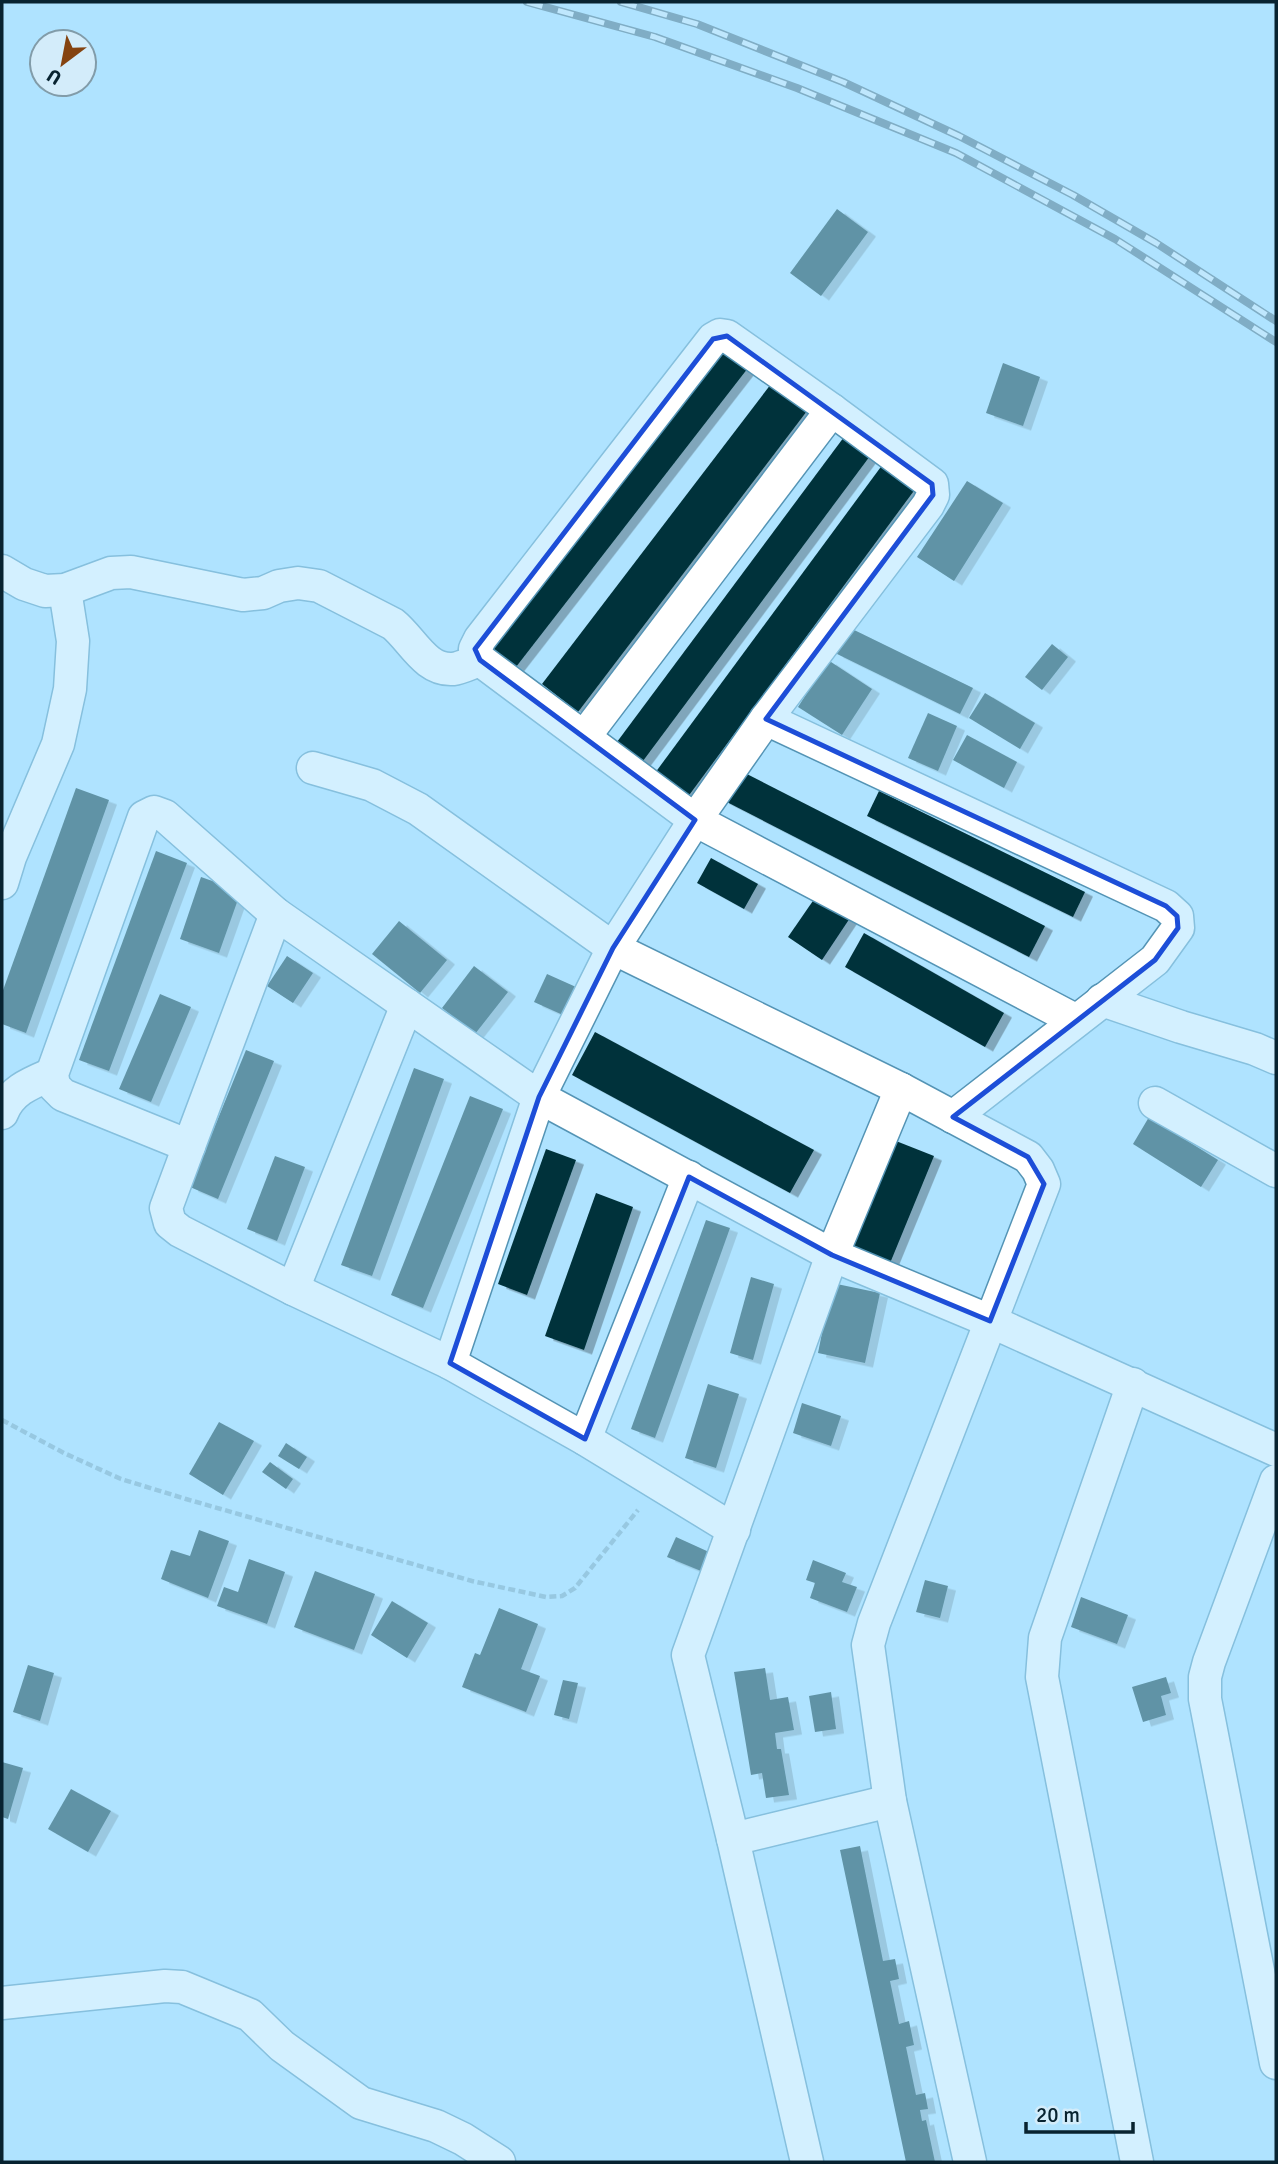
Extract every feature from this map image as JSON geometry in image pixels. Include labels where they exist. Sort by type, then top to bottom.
[{"type":"street","points":[[450,1363],[539,1097],[613,948],[695,820],[766,719],[933,495],[932,484],[727,336],[720,335],[713,339],[480,639],[475,649],[480,660],[695,820],[1075,1020]]},
{"type":"street","points":[[584,737],[832,410]]},
{"type":"street","points":[[2,571],[24,584],[45,591],[65,590],[111,573],[131,572],[243,595],[263,593],[279,586],[298,583],[319,586],[393,624],[404,632],[424,658],[437,665],[453,669],[480,660]]},
{"type":"street","points":[[2,883],[10,857],[58,744],[70,689],[73,641],[65,590]]},
{"type":"street","points":[[766,719],[1166,906],[1177,916],[1178,928],[1155,960],[953,1117]]},
{"type":"street","points":[[313,768],[372,785],[418,808],[613,948],[901,1089],[1028,1157],[1038,1170],[1044,1184],[873,1623],[868,1645],[890,1801],[970,2162]]},
{"type":"street","points":[[189,1146],[64,1095],[54,1086],[52,1074],[144,817],[154,812],[165,816],[276,914],[539,1097],[832,1255],[990,1321],[1276,1450]]},
{"type":"street","points":[[276,914],[166,1208],[170,1223],[180,1231],[293,1289],[450,1363],[734,1530]]},
{"type":"street","points":[[1102,999],[1276,1058]]},
{"type":"street","points":[[293,1289],[407,1005]]},
{"type":"street","points":[[2,1113],[7,1101],[17,1091],[52,1074]]},
{"type":"street","points":[[807,2162],[688,1655],[832,1255],[901,1089]]},
{"type":"street","points":[[1154,1103],[1276,1171]]},
{"type":"street","points":[[585,1440],[689,1177]]},
{"type":"street","points":[[1133,1384],[1045,1638],[1042,1677],[1137,2162]]},
{"type":"street","points":[[1276,1481],[1209,1662],[1205,1677],[1205,1699],[1276,2063]]},
{"type":"street","points":[[733,1839],[890,1801]]},
{"type":"street","points":[[2,2003],[166,1986],[182,1987],[250,2015],[282,2046],[361,2104],[436,2126],[463,2139],[499,2162]]},
{"type":"path","points":[[2,1420],[121,1479],[472,1581],[546,1597],[562,1596],[575,1588],[659,1484]]},
{"type":"highlighted area","points":[[727,336],[932,484],[933,495],[766,719],[1166,906],[1177,916],[1178,928],[1155,960],[953,1117],[1028,1157],[1044,1184],[990,1321],[832,1255],[689,1177],[585,1439],[450,1363],[539,1097],[613,948],[695,820],[480,660],[475,649],[713,339]]},
{"type":"building","points":[[837,209],[868,232],[821,296],[790,273]]},
{"type":"building","points":[[725,350],[748,368],[516,667],[492,648]]},
{"type":"building","points":[[1003,363],[1040,377],[1023,426],[986,413]]},
{"type":"building","points":[[771,384],[807,411],[578,712],[542,684]]},
{"type":"building","points":[[844,437],[870,456],[637,769],[611,750]]},
{"type":"building","points":[[883,464],[916,488],[687,798],[655,773]]},
{"type":"building","points":[[967,481],[1003,503],[954,581],[917,557]]},
{"type":"building","points":[[848,627],[973,688],[960,714],[835,653]]},
{"type":"building","points":[[1052,644],[1068,657],[1042,690],[1025,677]]},
{"type":"building","points":[[828,660],[872,689],[842,735],[798,707]]},
{"type":"building","points":[[985,693],[1035,723],[1020,749],[969,718]]},
{"type":"building","points":[[928,713],[957,726],[938,771],[908,758]]},
{"type":"building","points":[[967,735],[1017,762],[1004,788],[953,760]]},
{"type":"building","points":[[737,769],[1045,926],[1029,957],[721,799]]},
{"type":"building","points":[[76,788],[109,800],[26,1033],[2,1024],[2,993]]},
{"type":"building","points":[[879,791],[1085,892],[1073,917],[867,816]]},
{"type":"building","points":[[156,851],[187,863],[109,1071],[79,1060]]},
{"type":"building","points":[[711,858],[758,884],[744,909],[697,883]]},
{"type":"building","points":[[201,877],[241,891],[219,953],[180,939]]},
{"type":"building","points":[[817,895],[850,918],[822,960],[788,937]]},
{"type":"building","points":[[399,921],[447,960],[420,993],[372,954]]},
{"type":"building","points":[[864,933],[1004,1013],[985,1047],[845,967]]},
{"type":"building","points":[[287,956],[313,973],[293,1003],[267,986]]},
{"type":"building","points":[[474,966],[508,992],[475,1034],[442,1008]]},
{"type":"building","points":[[547,974],[576,987],[563,1015],[534,1002]]},
{"type":"building","points":[[160,994],[191,1007],[151,1102],[119,1089]]},
{"type":"building","points":[[595,1032],[814,1150],[790,1193],[572,1075]]},
{"type":"building","points":[[246,1050],[274,1061],[218,1199],[190,1187]]},
{"type":"building","points":[[414,1068],[444,1079],[372,1276],[341,1265]]},
{"type":"building","points":[[470,1096],[503,1109],[423,1308],[391,1295]]},
{"type":"building","points":[[1149,1117],[1218,1160],[1201,1187],[1133,1144]]},
{"type":"building","points":[[896,1141],[934,1156],[886,1273],[848,1258]]},
{"type":"building","points":[[546,1149],[576,1160],[527,1295],[498,1284]]},
{"type":"building","points":[[275,1156],[305,1167],[277,1241],[247,1229]]},
{"type":"building","points":[[596,1193],[633,1207],[584,1350],[545,1336]]},
{"type":"building","points":[[706,1220],[730,1228],[655,1438],[631,1429]]},
{"type":"building","points":[[751,1277],[774,1284],[753,1360],[730,1353]]},
{"type":"building","points":[[832,1283],[880,1293],[865,1363],[818,1353]]},
{"type":"building","points":[[708,1384],[739,1394],[716,1468],[685,1458]]},
{"type":"building","points":[[802,1403],[841,1416],[831,1446],[793,1433]]},
{"type":"building","points":[[219,1422],[254,1441],[223,1495],[189,1474]]},
{"type":"building","points":[[286,1443],[307,1457],[299,1469],[278,1456]]},
{"type":"building","points":[[270,1462],[293,1479],[286,1489],[262,1472]]},
{"type":"building","points":[[199,1530],[229,1541],[208,1598],[161,1579],[171,1550],[190,1556]]},
{"type":"building","points":[[676,1537],[709,1552],[701,1571],[667,1557]]},
{"type":"building","points":[[249,1559],[285,1572],[267,1624],[217,1606],[224,1587],[238,1592]]},
{"type":"building","points":[[813,1560],[846,1573],[842,1582],[857,1587],[847,1612],[810,1598],[815,1583],[806,1580]]},
{"type":"building","points":[[315,1571],[375,1594],[354,1650],[294,1627]]},
{"type":"building","points":[[925,1580],[948,1586],[940,1618],[916,1612]]},
{"type":"building","points":[[1081,1597],[1128,1615],[1117,1644],[1071,1627]]},
{"type":"building","points":[[392,1601],[428,1623],[407,1658],[371,1635]]},
{"type":"building","points":[[499,1608],[538,1624],[521,1669],[540,1676],[526,1712],[462,1687],[475,1653],[480,1655]]},
{"type":"building","points":[[28,1665],[54,1673],[40,1721],[13,1712]]},
{"type":"building","points":[[765,1668],[770,1700],[788,1697],[794,1730],[775,1733],[777,1749],[781,1749],[789,1795],[766,1798],[762,1773],[751,1775],[734,1672]]},
{"type":"building","points":[[1166,1677],[1171,1693],[1161,1696],[1166,1715],[1143,1722],[1132,1687]]},
{"type":"building","points":[[563,1680],[578,1683],[569,1719],[554,1715]]},
{"type":"building","points":[[831,1692],[836,1729],[815,1732],[809,1696]]},
{"type":"building","points":[[2,1762],[23,1768],[8,1819],[2,1817]]},
{"type":"building","points":[[71,1789],[111,1811],[88,1852],[48,1829]]},
{"type":"building","points":[[860,1846],[883,1961],[895,1959],[899,1979],[890,1981],[899,2024],[909,2021],[914,2045],[906,2047],[916,2095],[925,2093],[928,2109],[920,2110],[922,2121],[926,2120],[935,2162],[906,2162],[840,1850]]},
{"type":"railway","points":[[527,2],[655,37],[797,88],[956,153],[1115,239],[1276,342]]},
{"type":"railway","points":[[621,2],[697,24],[843,82],[959,136],[1073,195],[1156,243],[1276,321]]}]
